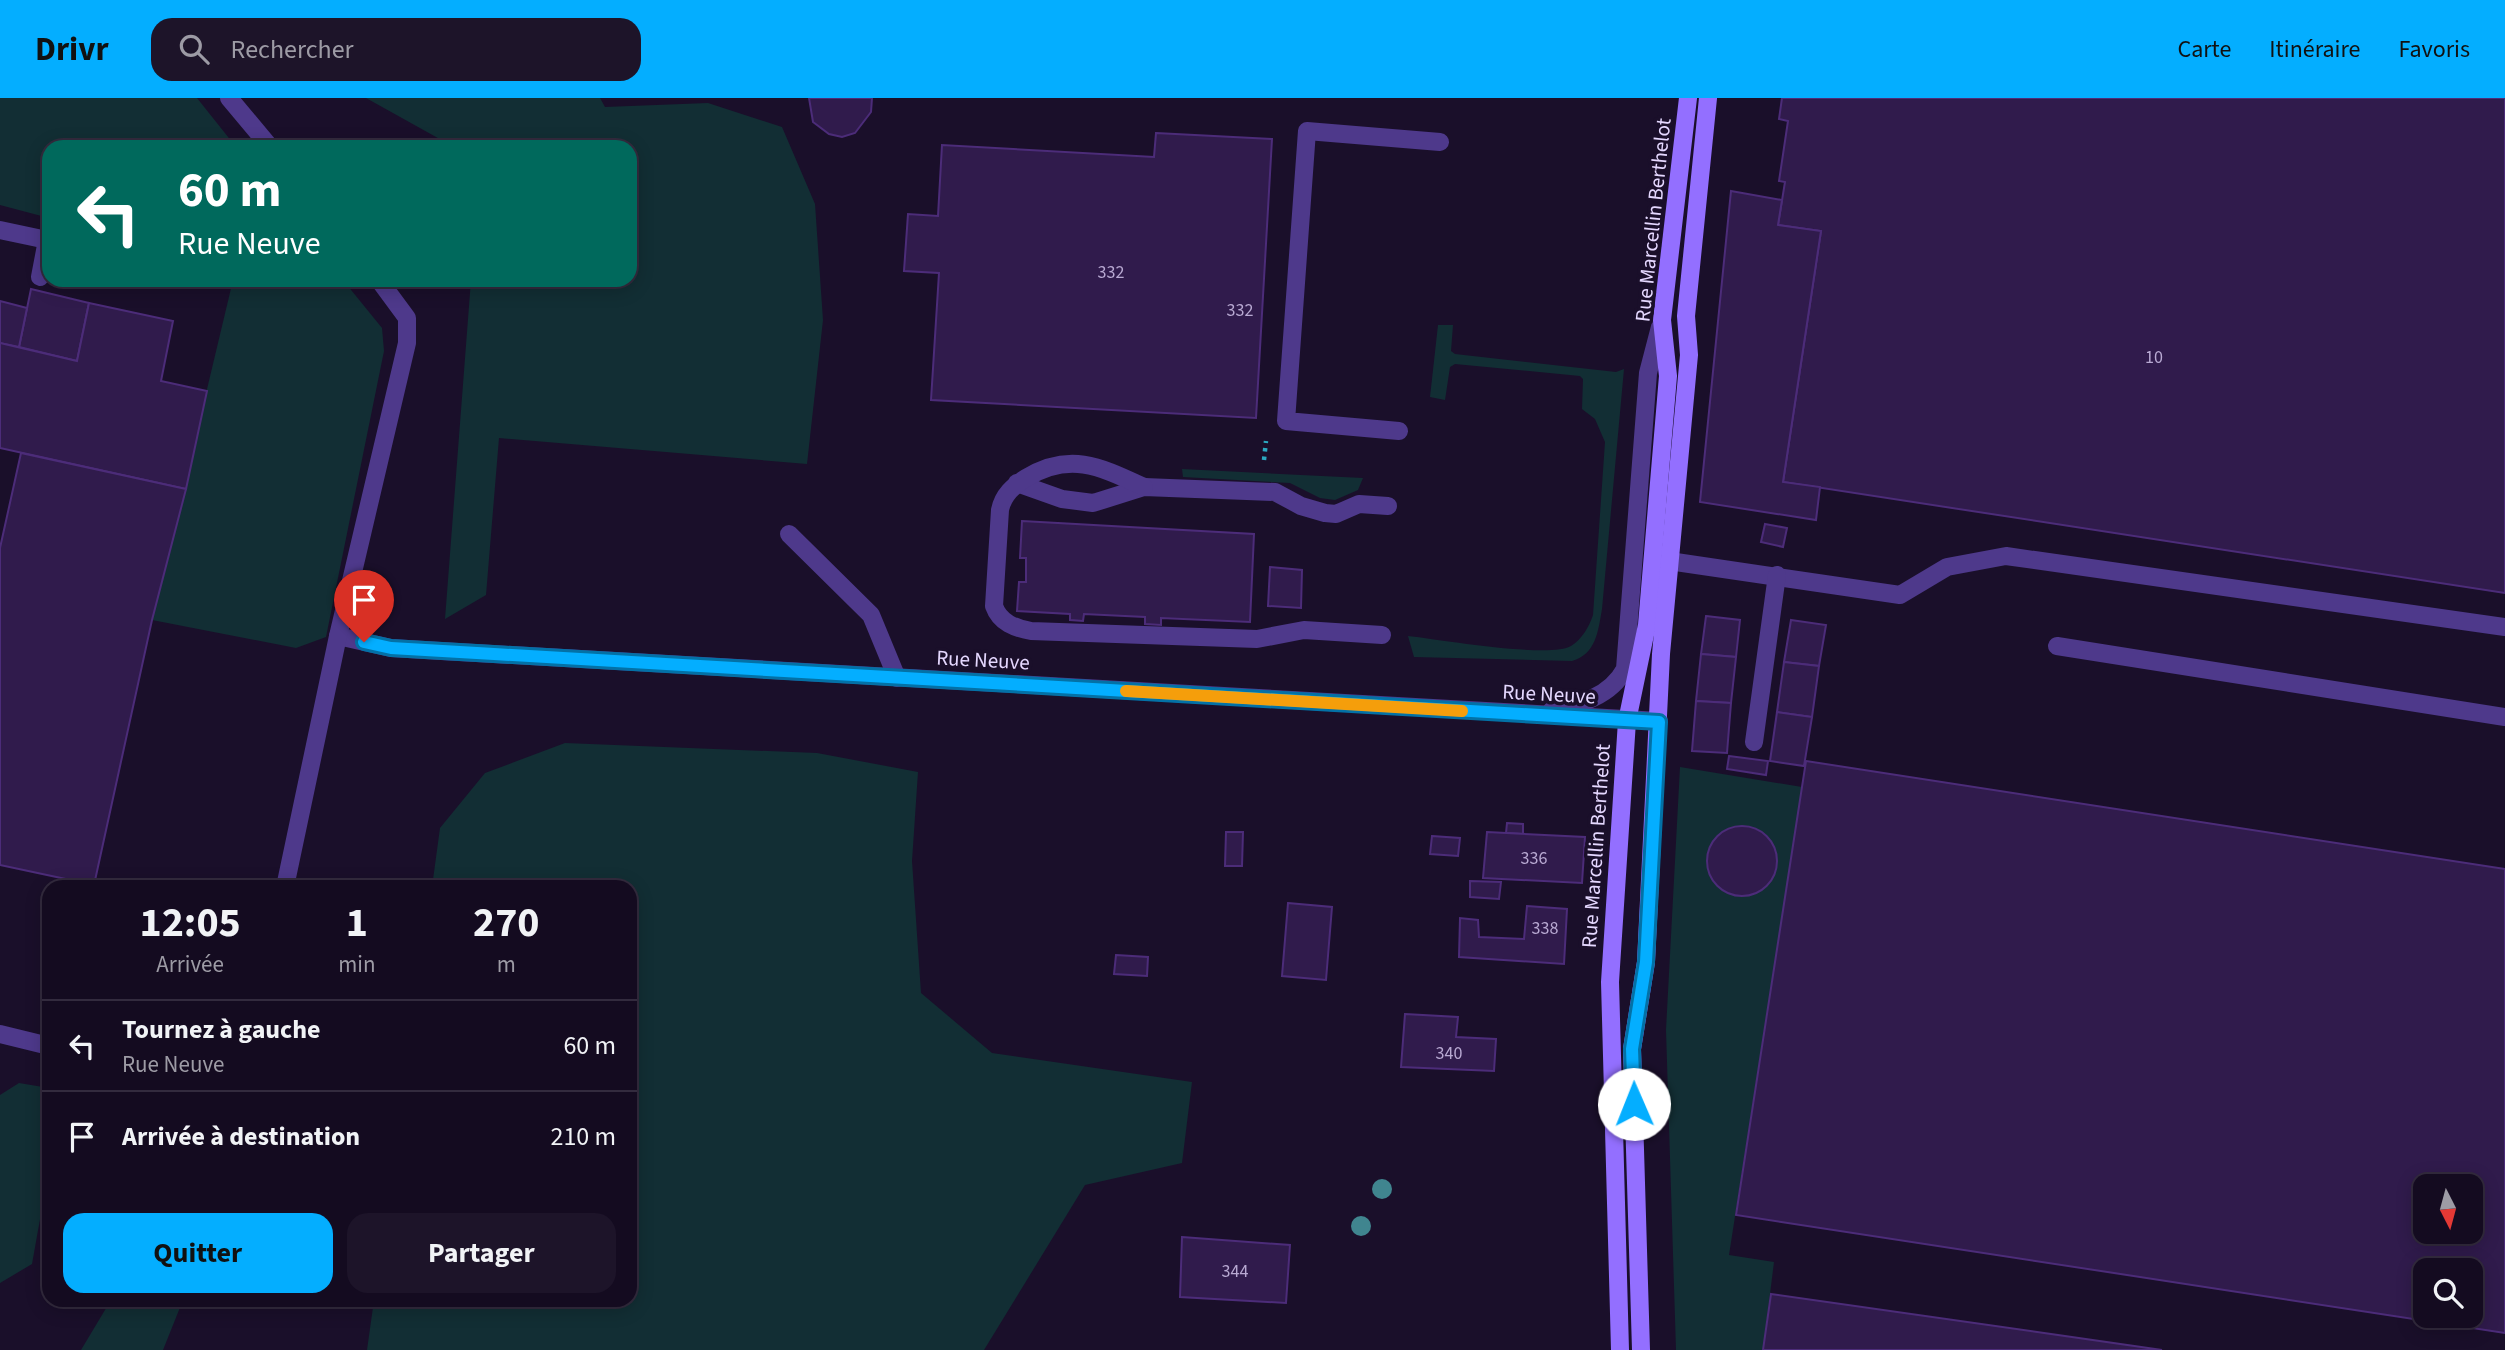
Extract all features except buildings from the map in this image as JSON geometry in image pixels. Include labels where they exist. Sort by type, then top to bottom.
[{"type":"main road","name":"Rue Marcellin Berthelot","points":[[1620,1350],[1610,982],[1627,721],[1644,652],[1668,376],[1662,320],[1688,98]]},
{"type":"main road","name":"Rue Marcellin Berthelot","points":[[1640,1350],[1632,1049],[1646,962],[1661,654],[1689,355],[1686,316],[1708,98]]},
{"type":"lane","points":[[229,98],[264,140]]},
{"type":"lane","points":[[1399,431],[1286,421],[1307,131],[1440,142]]},
{"type":"lane","points":[[0,230],[42,239]]},
{"type":"lane","points":[[40,277],[42,266]]},
{"type":"lane","points":[[286,880],[338,636],[407,343],[407,318],[384,287]]},
{"type":"lane","points":[[1534,716],[1580,704],[1606,692],[1618,683],[1625,669],[1648,373],[1662,320]]},
{"type":"lane","points":[[1144,487],[1097,465],[1058,463],[1041,468],[1017,483],[1002,499],[1000,510],[995,606],[997,614],[1016,629],[1257,639],[1304,630],[1382,635]]},
{"type":"lane","points":[[1017,483],[1062,499],[1093,503],[1144,487],[1275,492],[1301,506],[1336,514],[1359,504],[1388,506]]},
{"type":"lane","points":[[789,534],[872,615],[897,678]]},
{"type":"lane","points":[[1669,561],[1899,595],[1947,567],[2007,556],[2505,627]]},
{"type":"lane","points":[[1754,742],[1777,576]]},
{"type":"lane","name":"Rue Neuve","points":[[338,636],[391,648],[1659,722]]},
{"type":"lane","points":[[2057,646],[2505,717]]},
{"type":"lane","points":[[0,1034],[42,1044]]},
{"type":"green space","points":[[0,98],[197,98],[230,140],[42,140],[42,216],[0,205]]},
{"type":"green space","points":[[366,98],[600,98],[605,107],[708,103],[782,127],[815,204],[823,320],[807,464],[499,438],[486,595],[445,619],[470,287],[637,287],[637,140],[441,140]]},
{"type":"green space","points":[[231,287],[349,287],[382,328],[384,351],[326,637],[296,648],[152,620]]},
{"type":"green space","points":[[1438,325],[1453,325],[1451,351],[1455,354],[1616,372],[1624,369],[1602,609],[1595,641],[1580,658],[1572,661],[1414,657],[1408,636],[1518,649],[1559,649],[1571,646],[1579,640],[1593,615],[1605,442],[1595,419],[1582,409],[1583,379],[1580,376],[1455,364],[1450,367],[1445,400],[1430,397]]},
{"type":"green space","points":[[1182,469],[1363,478],[1358,490],[1335,500],[1320,498],[1290,483],[1183,477]]},
{"type":"green space","points":[[565,743],[817,753],[918,772],[912,861],[921,993],[992,1053],[1192,1082],[1182,1163],[1085,1185],[984,1350],[367,1350],[373,1307],[637,1307],[637,880],[433,880],[440,828],[485,773]]},
{"type":"green space","points":[[1680,767],[1802,787],[1729,1255],[1774,1262],[1763,1350],[1676,1350],[1666,1030]]},
{"type":"green space","points":[[19,1083],[42,1087],[42,1208],[32,1264],[0,1283],[0,1095]]},
{"type":"green space","points":[[107,1307],[180,1307],[163,1350],[81,1350]]},
{"type":"slow traffic","points":[[1126,691],[1462,711]]},
{"type":"route","points":[[364,642],[391,648],[1659,722],[1646,962],[1632,1049],[1634,1104]]}]
